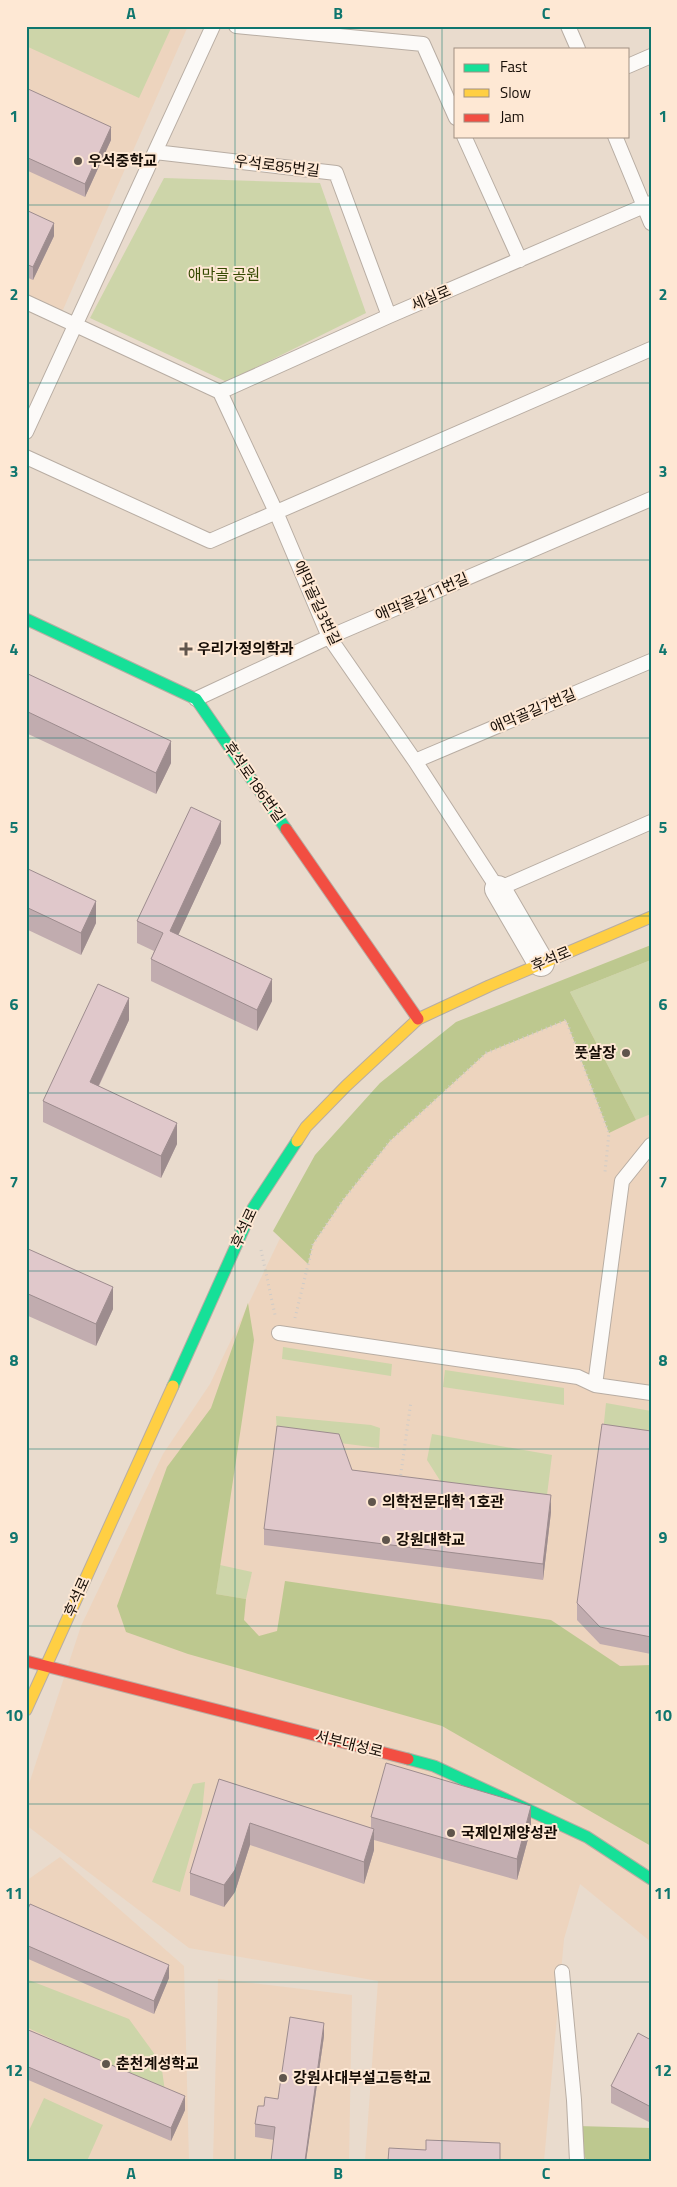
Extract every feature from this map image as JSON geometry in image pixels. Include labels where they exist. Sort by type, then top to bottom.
[{"type":"street","points":[[26,619],[196,699]]},
{"type":"street","name":"후석로186번길","points":[[196,699],[418,1019]]},
{"type":"street","points":[[498,890],[541,964]]},
{"type":"street","name":"후석로","points":[[26,1710],[253,1208],[306,1127],[346,1086],[418,1019],[651,917]]},
{"type":"street","name":"서부대성로","points":[[26,1661],[434,1766],[587,1837],[651,1879]]},
{"type":"lane","points":[[26,432],[213,26]]},
{"type":"lane","points":[[236,26],[423,44],[454,114]]},
{"type":"lane","points":[[568,26],[578,48]]},
{"type":"lane","points":[[630,65],[651,56]]},
{"type":"lane","points":[[465,138],[520,260]]},
{"type":"lane","points":[[616,138],[647,205],[651,223]]},
{"type":"lane","name":"우석로85번길","points":[[155,152],[336,173],[389,316]]},
{"type":"lane","name":"세실로","points":[[220,392],[389,316],[647,205]]},
{"type":"lane","points":[[26,302],[220,392]]},
{"type":"lane","points":[[26,457],[210,541],[651,349]]},
{"type":"lane","name":"애막골길3번길","points":[[220,392],[276,512],[329,637],[415,761],[498,890]]},
{"type":"lane","name":"애막골길11번길","points":[[196,699],[329,637],[651,499]]},
{"type":"lane","name":"애막골길7번길","points":[[415,761],[651,661]]},
{"type":"lane","points":[[498,890],[651,822]]},
{"type":"lane","points":[[595,1385],[622,1182],[651,1145]]},
{"type":"lane","points":[[278,1333],[578,1377],[595,1385],[651,1394]]},
{"type":"lane","points":[[562,1972],[574,2100],[577,2161]]},
{"type":"path","points":[[304,1320],[294,1319],[313,1244],[343,1200],[390,1141],[486,1053],[566,1020],[610,1134],[604,1181]]},
{"type":"path","points":[[261,1246],[278,1333]]},
{"type":"path","points":[[400,1483],[411,1402]]},
{"type":"shaded area","name":"우석중학교","points":[[26,26],[188,26],[62,312],[26,295]]},
{"type":"shaded area","name":"강원대학교","points":[[651,963],[651,1942],[580,1884],[564,1939],[544,2161],[365,2161],[378,1981],[189,1948],[26,1825],[26,1793],[81,1626],[163,1454],[210,1384],[284,1230],[489,1033]]},
{"type":"shaded area","name":"춘천계성학교","points":[[60,1857],[184,1966],[189,2161],[26,2161],[26,1881]]},
{"type":"shaded area","name":"강원사대부설고등학교","points":[[218,1979],[352,1995],[349,2161],[213,2161]]},
{"type":"green space","points":[[26,26],[172,26],[139,98],[26,46]]},
{"type":"green space","name":"애막골 공원","points":[[164,178],[320,183],[366,313],[227,382],[90,318]]},
{"type":"green space","points":[[651,945],[651,960],[570,992],[636,1120],[609,1133],[566,1020],[486,1053],[390,1141],[343,1200],[313,1244],[308,1264],[273,1231],[315,1155],[380,1083],[456,1022]]},
{"type":"green space","name":"풋살장","points":[[651,960],[651,1114],[636,1120],[570,992]]},
{"type":"green space","points":[[248,1303],[254,1340],[216,1594],[246,1599],[244,1620],[259,1636],[277,1631],[285,1581],[551,1620],[620,1666],[651,1665],[651,1846],[442,1726],[188,1654],[126,1632],[117,1606],[167,1467],[211,1408]]},
{"type":"green space","points":[[283,1347],[392,1364],[391,1376],[282,1359]]},
{"type":"green space","points":[[445,1370],[564,1388],[564,1405],[443,1387]]},
{"type":"green space","points":[[606,1403],[651,1411],[651,1440],[603,1432]]},
{"type":"green space","points":[[276,1416],[371,1425],[380,1428],[379,1448],[277,1435]]},
{"type":"green space","points":[[432,1434],[552,1455],[546,1503],[446,1490],[427,1460]]},
{"type":"green space","points":[[220,1565],[252,1572],[246,1599],[216,1594]]},
{"type":"green space","points":[[205,1782],[202,1813],[180,1892],[152,1882],[193,1784]]},
{"type":"green space","points":[[26,1979],[129,2019],[161,2063],[165,2091],[26,2027]]},
{"type":"green space","points":[[44,2098],[103,2125],[87,2161],[26,2161],[26,2137]]},
{"type":"green space","points":[[577,2126],[651,2128],[651,2161],[586,2161]]},
{"type":"building","points":[[26,88],[111,127],[85,184],[26,157]]},
{"type":"building","points":[[26,210],[54,223],[33,267],[26,264]]},
{"type":"building","points":[[26,673],[171,741],[156,773],[26,711]]},
{"type":"building","points":[[191,807],[221,821],[170,931],[272,979],[257,1010],[151,959],[163,933],[137,921]]},
{"type":"building","points":[[26,868],[96,901],[81,933],[26,907]]},
{"type":"building","points":[[98,984],[129,998],[90,1082],[177,1123],[161,1156],[43,1101]]},
{"type":"building","points":[[26,1248],[113,1287],[96,1324],[26,1293]]},
{"type":"building","points":[[602,1424],[651,1431],[651,1637],[600,1627],[577,1603]]},
{"type":"building","name":"의학전문대학 1호관","points":[[277,1426],[339,1434],[352,1470],[551,1495],[543,1564],[264,1529]]},
{"type":"building","name":"국제인재양성관","points":[[386,1763],[531,1806],[517,1859],[371,1817]]},
{"type":"building","points":[[219,1779],[374,1829],[364,1862],[250,1823],[235,1870],[224,1885],[190,1873]]},
{"type":"building","points":[[30,1904],[169,1965],[154,2001],[26,1945],[26,1914]]},
{"type":"building","points":[[290,2017],[324,2023],[305,2161],[271,2161],[275,2127],[255,2124],[258,2106],[264,2106],[265,2097],[278,2099]]},
{"type":"building","points":[[26,2029],[185,2096],[171,2128],[26,2066]]},
{"type":"building","points":[[638,2033],[651,2040],[651,2107],[611,2086]]},
{"type":"building","points":[[426,2140],[500,2143],[500,2161],[388,2161],[389,2148],[426,2150]]},
{"type":"traffic: fast","points":[[26,619],[196,699],[286,829]]},
{"type":"traffic: fast","points":[[173,1386],[253,1208],[297,1141]]},
{"type":"traffic: fast","points":[[408,1759],[434,1766],[587,1837],[651,1879]]},
{"type":"traffic: slow","points":[[297,1141],[306,1127],[346,1086],[418,1019],[489,986],[651,917]]},
{"type":"traffic: slow","points":[[26,1710],[173,1386]]},
{"type":"traffic: jam","points":[[286,829],[418,1019]]},
{"type":"traffic: jam","points":[[26,1661],[408,1759]]},
{"type":"place","name":"우석중학교","points":[[78,161]]},
{"type":"place","name":"우리가정의학과","points":[[186,649]]},
{"type":"place","name":"풋살장","points":[[626,1053]]},
{"type":"place","name":"의학전문대학 1호관","points":[[372,1502]]},
{"type":"place","name":"강원대학교","points":[[386,1540]]},
{"type":"place","name":"국제인재양성관","points":[[451,1833]]},
{"type":"place","name":"춘천계성학교","points":[[106,2064]]},
{"type":"place","name":"강원사대부설고등학교","points":[[283,2078]]}]
